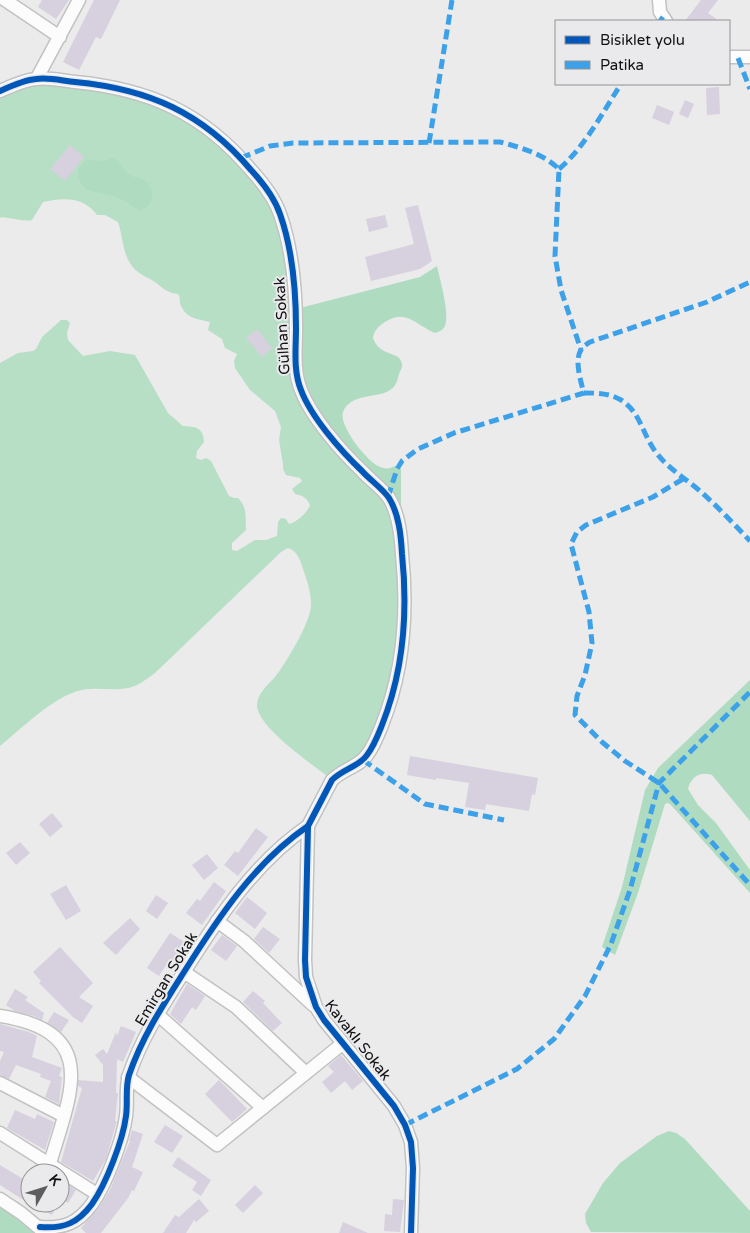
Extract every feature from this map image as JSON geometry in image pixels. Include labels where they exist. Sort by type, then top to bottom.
[{"type":"street","points":[[5,0],[60,37]]},
{"type":"street","points":[[37,78],[79,0]]},
{"type":"street","points":[[660,0],[660,12],[665,20]]},
{"type":"street","points":[[730,56],[750,58]]},
{"type":"street","name":"Gülhan Sokak","points":[[0,91],[37,78],[100,85],[153,99],[177,109],[212,130],[257,176],[274,202],[285,232],[293,275],[296,309],[296,362],[300,389],[322,424],[360,469],[388,497],[394,507],[402,547],[405,605],[404,632],[396,684],[385,718],[375,742],[366,757],[338,774],[332,780],[308,826]]},
{"type":"street","name":"Emirgan Sokak","points":[[43,1230],[68,1225],[86,1210],[98,1194],[120,1141],[126,1120],[128,1077],[157,1014],[217,920],[265,863],[286,842],[308,826]]},
{"type":"street","name":"Kavaklı Sokak","points":[[308,826],[305,960],[309,990],[316,1007],[342,1044],[394,1106],[408,1133],[413,1168],[411,1233]]},
{"type":"street","points":[[217,920],[244,941],[316,1007]]},
{"type":"street","points":[[184,972],[236,1008],[306,1074]]},
{"type":"street","points":[[157,1014],[263,1108]]},
{"type":"street","points":[[0,1016],[36,1025],[53,1037],[65,1048],[70,1058],[72,1074],[64,1116],[50,1163],[0,1133]]},
{"type":"street","points":[[128,1077],[217,1145],[342,1044]]},
{"type":"street","points":[[0,1083],[64,1116]]},
{"type":"street","points":[[70,1176],[98,1194]]},
{"type":"street","points":[[0,1199],[43,1230]]},
{"type":"green space","points":[[79,82],[177,109],[257,176],[285,232],[296,362],[394,507],[404,632],[375,742],[332,780],[277,736],[260,715],[257,706],[261,693],[275,677],[291,653],[310,613],[310,592],[302,564],[297,554],[288,548],[281,552],[146,680],[128,688],[88,689],[72,693],[50,705],[0,746],[0,363],[18,353],[36,349],[42,337],[61,320],[67,320],[70,323],[67,333],[68,340],[83,356],[110,351],[135,355],[168,413],[183,426],[198,428],[202,433],[204,442],[197,451],[196,458],[201,460],[206,458],[211,461],[229,496],[238,498],[243,505],[246,530],[232,543],[232,550],[237,551],[255,540],[266,540],[277,536],[278,522],[281,518],[286,519],[289,524],[292,523],[304,514],[310,505],[306,499],[295,494],[292,489],[302,481],[300,478],[286,475],[283,469],[279,440],[281,427],[275,411],[250,390],[235,368],[234,361],[237,354],[225,348],[222,339],[208,330],[210,322],[193,318],[186,314],[181,306],[178,294],[165,290],[133,267],[124,249],[118,222],[105,215],[97,215],[79,201],[65,199],[43,202],[32,220],[0,218],[0,91],[19,83]]},
{"type":"green space","points":[[112,158],[131,175],[148,183],[151,188],[152,197],[151,202],[145,209],[140,211],[119,198],[90,190],[81,184],[78,169],[86,160],[104,161]]},
{"type":"green space","points":[[437,266],[445,305],[445,326],[441,331],[435,333],[405,317],[392,318],[381,325],[376,330],[373,338],[380,349],[398,357],[400,360],[402,366],[396,383],[391,390],[384,393],[353,401],[347,405],[343,412],[345,426],[349,434],[368,459],[382,468],[395,466],[401,469],[401,509],[394,507],[304,397],[296,309],[420,277]]},
{"type":"green space","points":[[750,680],[750,821],[712,775],[704,774],[697,776],[691,781],[688,789],[698,805],[716,823],[750,870],[750,893],[671,805],[665,804],[638,893],[615,955],[602,947],[622,887],[645,790],[658,768]]},
{"type":"green space","points":[[669,1131],[685,1139],[750,1211],[750,1233],[591,1232],[586,1223],[585,1214],[603,1183],[620,1163],[657,1136]]},
{"type":"green space","points":[[0,1199],[45,1233],[0,1233]]},
{"type":"building","points":[[42,0],[69,0],[56,19],[38,7]]},
{"type":"building","points":[[94,0],[120,0],[101,39],[96,37],[79,70],[63,62]]},
{"type":"building","points":[[701,0],[718,0],[708,13],[718,20],[686,20]]},
{"type":"building","points":[[719,87],[720,114],[707,115],[706,88]]},
{"type":"building","points":[[685,100],[694,104],[688,118],[679,114]]},
{"type":"building","points":[[657,105],[674,112],[669,125],[652,118]]},
{"type":"building","points":[[70,145],[84,157],[65,181],[50,169]]},
{"type":"building","points":[[418,205],[432,261],[420,269],[371,281],[365,257],[414,244],[405,208]]},
{"type":"building","points":[[385,215],[388,227],[369,232],[366,219]]},
{"type":"building","points":[[257,329],[272,348],[262,357],[246,338]]},
{"type":"building","points":[[410,756],[538,778],[535,795],[532,794],[529,811],[486,804],[485,810],[465,807],[469,783],[407,775]]},
{"type":"building","points":[[52,813],[63,826],[50,837],[39,824]]},
{"type":"building","points":[[256,828],[268,837],[238,876],[224,865],[235,851],[238,853]]},
{"type":"building","points":[[20,842],[30,853],[16,865],[6,853]]},
{"type":"building","points":[[207,854],[218,868],[204,880],[192,865]]},
{"type":"building","points":[[214,882],[226,891],[202,925],[186,913],[197,899],[200,901]]},
{"type":"building","points":[[66,885],[81,911],[66,920],[50,894]]},
{"type":"building","points":[[156,895],[168,903],[157,919],[146,911]]},
{"type":"building","points":[[247,897],[267,913],[255,929],[235,913]]},
{"type":"building","points":[[130,918],[140,929],[116,955],[103,943]]},
{"type":"building","points":[[263,927],[280,939],[269,953],[254,939]]},
{"type":"building","points":[[170,933],[191,946],[179,965],[170,959],[159,976],[147,968]]},
{"type":"building","points":[[222,935],[237,946],[226,961],[211,950]]},
{"type":"building","points":[[60,947],[93,983],[79,997],[93,1006],[82,1023],[73,1017],[39,983],[41,981],[33,972]]},
{"type":"building","points":[[187,984],[205,996],[196,1010],[192,1007],[181,1024],[170,1014]]},
{"type":"building","points":[[15,989],[28,997],[25,1000],[44,1013],[42,1020],[15,1011],[6,1005]]},
{"type":"building","points":[[253,991],[265,1001],[263,1003],[282,1023],[273,1031],[243,1002]]},
{"type":"building","points":[[54,1012],[69,1020],[61,1032],[47,1023]]},
{"type":"building","points":[[0,1024],[37,1036],[32,1057],[62,1068],[59,1076],[62,1077],[59,1104],[45,1097],[51,1081],[40,1077],[41,1074],[16,1065],[9,1079],[0,1075],[0,1061],[4,1052],[0,1051]]},
{"type":"building","points":[[121,1026],[136,1032],[123,1062],[117,1059],[116,1093],[118,1093],[115,1121],[117,1122],[106,1159],[93,1181],[70,1167],[70,1163],[61,1162],[82,1088],[78,1086],[78,1080],[103,1082],[103,1065],[95,1055],[103,1049],[107,1054],[116,1032],[117,1036]]},
{"type":"building","points":[[341,1055],[363,1081],[352,1090],[345,1081],[331,1093],[322,1082],[334,1072],[328,1066]]},
{"type":"building","points":[[219,1080],[247,1109],[232,1122],[205,1094]]},
{"type":"building","points":[[15,1110],[35,1119],[37,1114],[54,1122],[45,1150],[7,1128]]},
{"type":"building","points":[[165,1125],[183,1136],[172,1153],[154,1142]]},
{"type":"building","points":[[132,1130],[143,1134],[132,1167],[143,1172],[134,1191],[132,1190],[101,1233],[86,1233],[81,1228],[98,1209],[110,1190],[130,1141]]},
{"type":"building","points":[[178,1157],[211,1180],[201,1196],[192,1190],[197,1182],[172,1166]]},
{"type":"building","points":[[0,1165],[20,1177],[20,1198],[0,1185]]},
{"type":"building","points":[[255,1185],[263,1193],[243,1213],[235,1205]]},
{"type":"building","points":[[70,1186],[76,1190],[70,1200]]},
{"type":"building","points":[[199,1199],[209,1211],[196,1222],[194,1220],[186,1233],[163,1233],[175,1215],[179,1217]]},
{"type":"building","points":[[393,1199],[404,1200],[400,1232],[384,1231],[385,1214],[392,1215]]},
{"type":"building","points":[[343,1222],[368,1233],[339,1233]]},
{"type":"marked path","points":[[429,143],[452,0]]},
{"type":"marked path","points":[[738,58],[750,89]]},
{"type":"marked path","points":[[559,169],[577,151],[620,85]]},
{"type":"marked path","points":[[241,158],[270,146],[293,143],[500,142],[539,155],[559,169],[555,256],[561,290],[581,350]]},
{"type":"marked path","points":[[388,497],[397,469],[402,461],[418,449],[454,433],[584,393],[578,359],[582,349],[590,342],[707,302],[750,282]]},
{"type":"marked path","points":[[584,393],[607,395],[621,400],[627,405],[636,416],[653,448],[663,461],[707,498],[750,541]]},
{"type":"marked path","points":[[683,479],[653,497],[586,525],[577,532],[571,544],[589,612],[592,643],[585,675],[577,696],[575,715],[602,742],[625,761],[659,783],[750,885]]},
{"type":"marked path","points":[[405,1125],[517,1069],[554,1039],[585,996],[611,944],[630,890],[659,783],[750,692]]},
{"type":"marked path","points":[[363,760],[425,804],[504,820]]},
{"type":"cycle path","points":[[0,91],[27,81],[46,78],[102,85],[127,91],[173,107],[214,133],[233,150],[268,190],[278,208],[288,241],[296,314],[297,375],[301,390],[327,433],[386,494],[395,511],[399,525],[404,576],[404,619],[400,662],[389,704],[372,748],[364,759],[332,780],[308,826],[305,960],[306,977],[316,1007],[324,1020],[394,1106],[405,1125],[411,1142],[413,1168],[411,1233]]},
{"type":"cycle path","points":[[40,1227],[56,1227],[70,1223],[87,1211],[92,1204],[103,1185],[118,1149],[126,1116],[127,1085],[134,1061],[168,997],[210,931],[239,892],[271,856],[308,826]]}]
